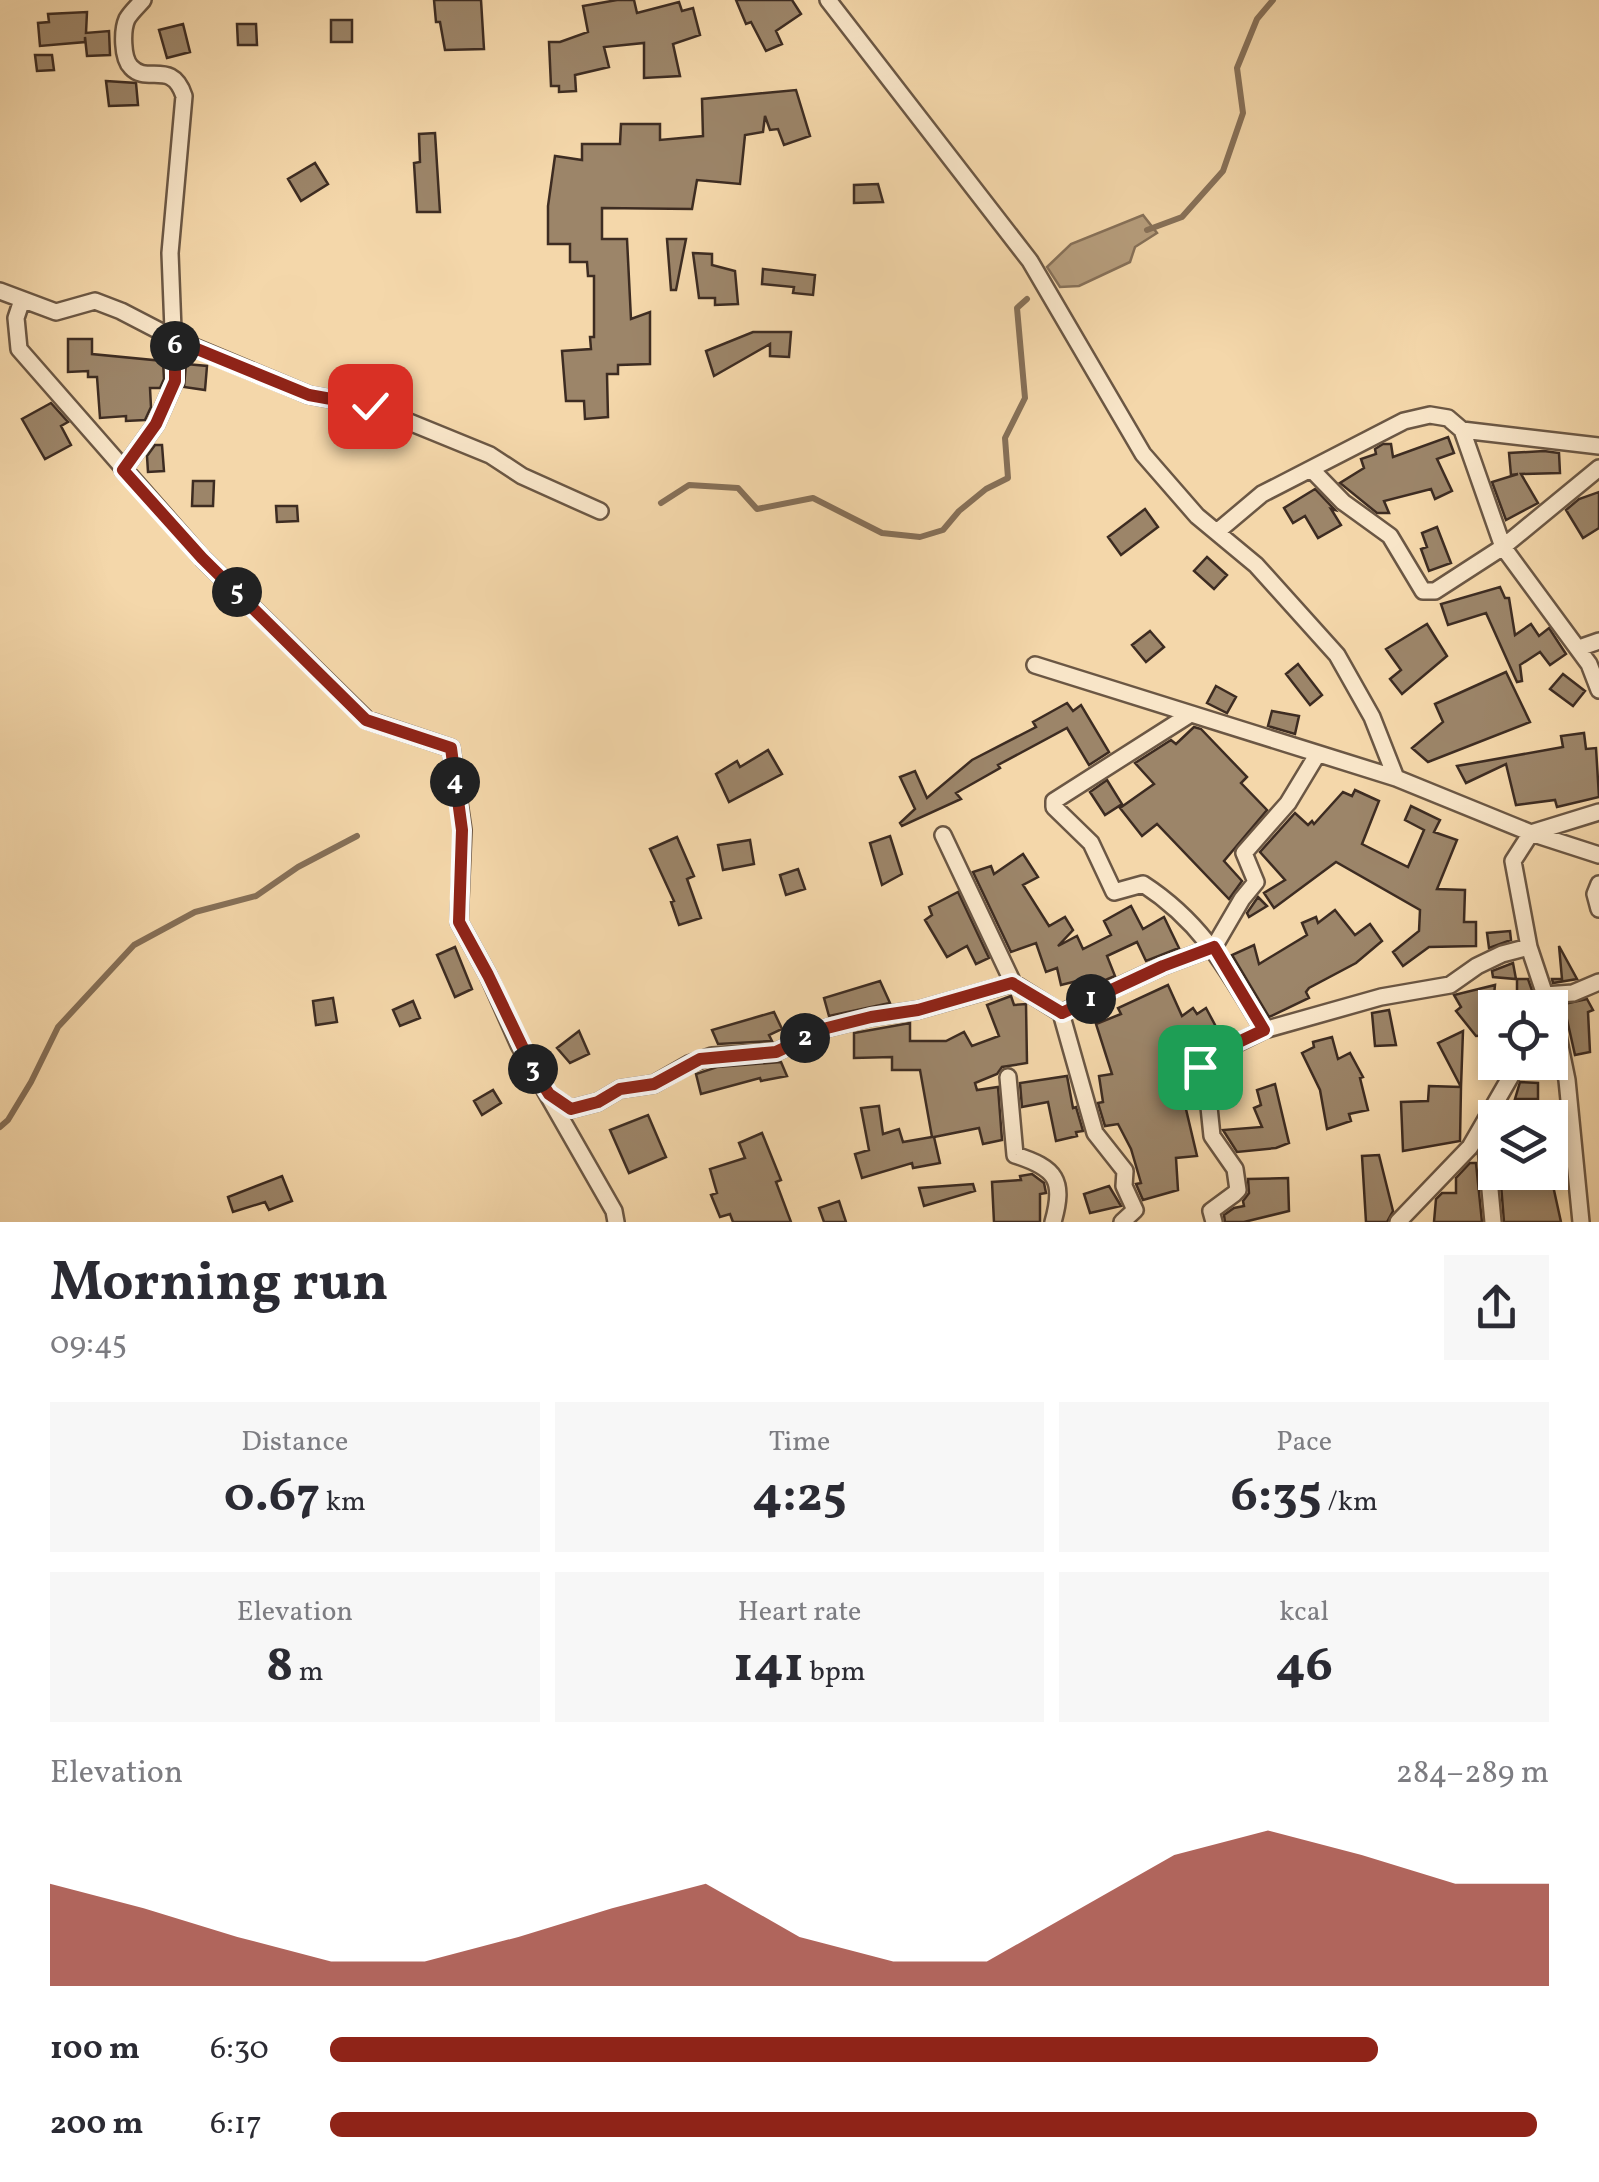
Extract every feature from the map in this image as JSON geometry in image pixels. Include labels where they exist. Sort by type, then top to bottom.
[{"type":"street","points":[[123,470],[156,424],[175,381],[170,252],[184,96],[174,78],[140,72],[131,67],[126,57],[127,20],[143,0]]},
{"type":"street","points":[[828,0],[1030,261],[1142,454],[1188,506],[1256,565],[1337,655],[1372,717],[1396,778]]},
{"type":"street","points":[[0,291],[56,312],[95,301],[175,340],[309,395],[370,406],[490,455],[522,476],[600,511]]},
{"type":"street","points":[[22,300],[16,318],[19,349],[202,558],[366,720],[451,748],[462,830],[459,922],[520,1045],[614,1211],[616,1222]]},
{"type":"street","points":[[1218,531],[1262,494],[1404,420],[1430,414],[1448,418],[1462,430],[1503,547],[1592,668],[1599,690]]},
{"type":"street","points":[[1462,430],[1599,446]]},
{"type":"street","points":[[1312,471],[1343,502],[1390,536],[1422,591],[1435,592],[1503,547],[1599,468]]},
{"type":"street","points":[[1578,648],[1599,640]]},
{"type":"street","points":[[1035,665],[1396,778],[1599,855]]},
{"type":"street","points":[[1190,716],[1054,804],[1092,843],[1114,892],[1142,884],[1214,947],[1264,1030]]},
{"type":"street","points":[[1062,1013],[1214,947],[1256,882],[1244,854],[1288,803],[1317,756]]},
{"type":"street","points":[[1542,990],[1529,947],[1513,860],[1531,832],[1599,812]]},
{"type":"street","points":[[943,835],[1012,983],[1062,1013],[1095,1134],[1125,1171],[1124,1186],[1134,1210],[1122,1222]]},
{"type":"street","points":[[1599,884],[1599,909]]},
{"type":"street","points":[[1214,1222],[1211,1210],[1234,1194],[1238,1179],[1231,1159],[1212,1136],[1210,1107],[1199,1078],[1200,1067],[1211,1055],[1264,1030],[1381,997],[1450,985],[1502,954],[1529,947]]},
{"type":"street","points":[[1568,994],[1599,982]]},
{"type":"street","points":[[549,1094],[571,1109],[598,1102],[620,1089],[654,1084],[700,1059],[776,1052],[827,1028],[918,1010],[1012,983]]},
{"type":"street","points":[[1008,1077],[1015,1155],[1044,1165],[1056,1178],[1059,1200],[1053,1222]]},
{"type":"street","points":[[1566,1080],[1581,1222]]},
{"type":"street","points":[[1398,1222],[1478,1134]]},
{"type":"street","points":[[1489,1190],[1492,1222]]},
{"type":"shaded area","points":[[1143,215],[1157,233],[1135,247],[1130,262],[1079,286],[1060,287],[1047,267],[1071,244]]},
{"type":"building","points":[[434,0],[481,0],[484,49],[445,50]]},
{"type":"building","points":[[634,0],[637,13],[679,2],[682,11],[693,8],[700,35],[673,44],[680,76],[644,78],[644,43],[604,47],[609,67],[575,75],[576,91],[559,92],[559,86],[551,86],[549,42],[588,32],[583,6]]},
{"type":"building","points":[[736,0],[792,0],[801,14],[776,31],[782,44],[766,51],[751,22],[746,24]]},
{"type":"building","points":[[87,12],[86,33],[109,31],[110,55],[87,56],[85,37],[85,42],[40,46],[38,23],[49,22],[48,14]]},
{"type":"building","points":[[331,20],[352,20],[352,42],[331,42]]},
{"type":"building","points":[[183,24],[190,52],[167,58],[159,30]]},
{"type":"building","points":[[237,24],[256,24],[257,45],[238,45]]},
{"type":"building","points":[[35,55],[52,55],[54,70],[37,71]]},
{"type":"building","points":[[106,81],[136,83],[138,105],[109,106]]},
{"type":"building","points":[[796,90],[810,136],[784,145],[778,129],[770,130],[765,116],[763,132],[745,135],[740,184],[697,180],[692,209],[602,208],[602,239],[627,239],[631,319],[650,312],[650,364],[618,365],[618,374],[607,374],[608,417],[585,419],[584,401],[566,401],[562,351],[591,349],[594,276],[588,276],[587,262],[570,262],[570,244],[548,244],[548,206],[555,156],[582,160],[582,144],[620,144],[621,124],[660,124],[660,140],[703,136],[702,99]]},
{"type":"building","points":[[435,133],[440,212],[417,212],[414,163],[420,162],[419,134]]},
{"type":"building","points":[[315,163],[328,184],[301,201],[288,179]]},
{"type":"building","points":[[878,184],[883,202],[854,203],[854,185]]},
{"type":"building","points":[[667,239],[686,239],[676,290],[671,290]]},
{"type":"building","points":[[693,253],[712,254],[712,265],[735,271],[738,304],[715,305],[715,298],[699,298]]},
{"type":"building","points":[[763,269],[815,275],[813,295],[793,293],[794,287],[762,284]]},
{"type":"building","points":[[753,332],[791,332],[789,357],[770,356],[770,344],[714,376],[706,351]]},
{"type":"building","points":[[68,339],[92,339],[92,354],[163,361],[164,379],[160,388],[150,388],[151,407],[145,420],[126,421],[126,416],[100,418],[97,377],[88,377],[88,371],[68,372]]},
{"type":"building","points":[[186,364],[207,366],[205,390],[184,387]]},
{"type":"building","points":[[51,403],[68,422],[61,426],[71,445],[45,459],[22,419]]},
{"type":"building","points":[[1448,437],[1454,453],[1437,459],[1452,491],[1435,499],[1431,489],[1384,501],[1389,513],[1377,513],[1340,483],[1364,468],[1361,459],[1376,454],[1375,449],[1383,444],[1391,444],[1393,457]]},
{"type":"building","points":[[155,445],[162,445],[164,471],[148,472],[147,456]]},
{"type":"building","points":[[1509,453],[1559,453],[1560,473],[1521,474],[1538,503],[1506,520],[1492,482],[1518,474],[1511,475]]},
{"type":"building","points":[[193,481],[214,481],[213,506],[192,506]]},
{"type":"building","points":[[1315,489],[1335,510],[1331,509],[1341,525],[1318,538],[1305,516],[1293,523],[1284,508]]},
{"type":"building","points":[[1599,492],[1599,528],[1583,538],[1566,510],[1579,499]]},
{"type":"building","points":[[276,506],[297,506],[298,521],[277,522]]},
{"type":"building","points":[[1145,509],[1158,527],[1121,555],[1108,537]]},
{"type":"building","points":[[1437,527],[1451,563],[1429,571],[1421,549],[1427,547],[1422,533]]},
{"type":"building","points":[[1207,557],[1227,575],[1214,589],[1194,571]]},
{"type":"building","points":[[1500,587],[1505,598],[1509,598],[1515,635],[1531,624],[1539,636],[1549,628],[1566,654],[1550,665],[1540,652],[1520,665],[1522,681],[1517,682],[1486,613],[1448,625],[1441,604]]},
{"type":"building","points":[[1427,624],[1447,656],[1402,694],[1390,679],[1401,670],[1386,649]]},
{"type":"building","points":[[1150,631],[1164,647],[1146,662],[1132,645]]},
{"type":"building","points":[[1298,664],[1322,695],[1310,705],[1286,674]]},
{"type":"building","points":[[1506,672],[1530,722],[1428,762],[1412,748],[1443,722],[1435,704]]},
{"type":"building","points":[[1563,674],[1585,691],[1573,706],[1550,689]]},
{"type":"building","points":[[1216,686],[1236,697],[1227,713],[1207,703]]},
{"type":"building","points":[[1067,703],[1073,711],[1081,705],[1109,752],[1089,765],[1067,728],[956,793],[961,799],[902,826],[900,823],[915,809],[900,777],[915,771],[927,798],[972,760],[1036,727],[1033,722]]},
{"type":"building","points":[[1272,711],[1299,716],[1295,734],[1268,726]]},
{"type":"building","points":[[1194,727],[1201,729],[1247,777],[1241,783],[1267,810],[1224,861],[1242,881],[1229,899],[1157,824],[1142,836],[1120,808],[1154,784],[1135,763],[1171,740],[1176,744]]},
{"type":"building","points":[[1584,733],[1586,749],[1596,748],[1599,797],[1557,807],[1555,800],[1516,805],[1506,764],[1466,783],[1457,766],[1563,747],[1561,736]]},
{"type":"building","points":[[768,750],[782,774],[729,802],[716,774],[737,761],[740,767]]},
{"type":"building","points":[[1107,780],[1122,804],[1105,815],[1090,792]]},
{"type":"building","points":[[1355,790],[1379,801],[1362,844],[1408,867],[1424,830],[1405,820],[1411,806],[1440,820],[1434,832],[1457,840],[1437,889],[1465,890],[1464,922],[1476,922],[1476,946],[1429,947],[1403,966],[1393,952],[1419,931],[1420,910],[1336,862],[1274,908],[1264,893],[1285,880],[1260,852],[1295,813],[1308,825],[1312,821],[1314,824],[1343,792],[1352,796]]},
{"type":"building","points":[[890,836],[902,874],[882,885],[870,843]]},
{"type":"building","points":[[677,837],[694,876],[687,879],[701,918],[679,925],[671,902],[674,901],[650,849]]},
{"type":"building","points":[[750,840],[754,864],[723,870],[718,845]]},
{"type":"building","points":[[1023,854],[1038,877],[1023,885],[1049,926],[1065,917],[1073,930],[1058,946],[1077,936],[1083,949],[1111,935],[1104,921],[1131,906],[1143,929],[1164,917],[1179,948],[1146,961],[1137,942],[1107,956],[1115,976],[1096,984],[1093,977],[1061,985],[1057,968],[1046,972],[1036,943],[1011,952],[973,872],[991,866],[994,874]]},
{"type":"building","points":[[798,869],[805,889],[786,895],[780,875]]},
{"type":"building","points":[[958,892],[989,958],[976,964],[967,946],[947,957],[925,920],[932,915],[929,907]]},
{"type":"building","points":[[1258,897],[1267,906],[1249,917],[1247,913]]},
{"type":"building","points":[[1335,910],[1355,935],[1370,924],[1382,941],[1356,963],[1309,988],[1309,998],[1269,1017],[1232,955],[1254,945],[1259,964],[1307,935],[1302,923],[1316,917],[1318,923]]},
{"type":"building","points":[[1510,931],[1511,940],[1489,948],[1487,933]]},
{"type":"building","points":[[1559,946],[1577,979],[1553,983],[1552,979],[1562,979]]},
{"type":"building","points":[[455,947],[472,989],[455,997],[437,955]]},
{"type":"building","points":[[1513,963],[1516,979],[1493,977],[1492,971]]},
{"type":"building","points":[[1517,979],[1528,979],[1532,990],[1517,990]]},
{"type":"building","points":[[880,981],[890,1003],[829,1016],[824,998]]},
{"type":"building","points":[[1168,985],[1182,1016],[1193,1008],[1197,1014],[1206,1008],[1222,1038],[1197,1050],[1191,1062],[1177,1071],[1197,1156],[1176,1158],[1178,1190],[1143,1200],[1136,1184],[1141,1183],[1131,1149],[1118,1124],[1105,1126],[1098,1103],[1103,1102],[1099,1076],[1112,1074],[1096,1024],[1121,1014],[1118,1008]]},
{"type":"building","points":[[1495,985],[1494,990],[1478,990],[1478,1036],[1456,1011],[1461,1007],[1454,995]]},
{"type":"building","points":[[1011,996],[1014,1005],[1026,1004],[1027,1063],[1002,1067],[997,1074],[975,1083],[977,1090],[998,1087],[1002,1140],[983,1144],[979,1128],[934,1137],[940,1163],[913,1168],[912,1163],[862,1178],[855,1154],[869,1150],[861,1108],[879,1106],[883,1134],[899,1129],[903,1142],[932,1137],[920,1070],[892,1070],[892,1057],[854,1058],[854,1033],[910,1023],[910,1041],[946,1041],[964,1032],[972,1046],[999,1036],[987,1005]]},
{"type":"building","points":[[333,998],[337,1022],[316,1025],[313,1001]]},
{"type":"building","points":[[1587,999],[1593,1010],[1588,1012],[1590,1052],[1575,1055],[1568,1003]]},
{"type":"building","points":[[413,1001],[420,1018],[400,1026],[393,1010]]},
{"type":"building","points":[[1389,1010],[1396,1045],[1375,1046],[1372,1013]]},
{"type":"building","points":[[774,1012],[782,1029],[769,1035],[772,1041],[718,1044],[712,1030]]},
{"type":"building","points":[[579,1031],[589,1054],[570,1063],[557,1048]]},
{"type":"building","points":[[1463,1031],[1461,1087],[1438,1043]]},
{"type":"building","points":[[1332,1037],[1338,1059],[1350,1053],[1363,1077],[1360,1078],[1368,1110],[1349,1114],[1351,1121],[1327,1129],[1320,1090],[1302,1053],[1314,1047],[1313,1042]]},
{"type":"building","points":[[781,1062],[787,1076],[761,1081],[760,1078],[701,1094],[696,1074],[717,1067]]},
{"type":"building","points":[[1067,1076],[1073,1108],[1076,1107],[1083,1131],[1056,1141],[1048,1102],[1022,1107],[1020,1083]]},
{"type":"building","points":[[1520,1082],[1538,1083],[1538,1099],[1515,1099]]},
{"type":"building","points":[[1275,1084],[1289,1143],[1237,1152],[1223,1130],[1262,1127],[1254,1108],[1261,1105],[1257,1090]]},
{"type":"building","points":[[1429,1086],[1461,1087],[1460,1141],[1403,1151],[1401,1102],[1428,1101]]},
{"type":"building","points":[[493,1090],[501,1103],[482,1115],[474,1101]]},
{"type":"building","points":[[648,1115],[666,1157],[629,1173],[610,1130]]},
{"type":"building","points":[[762,1133],[781,1180],[776,1182],[791,1222],[733,1222],[730,1214],[720,1217],[711,1195],[717,1193],[710,1169],[745,1158],[739,1143]]},
{"type":"building","points":[[1379,1155],[1393,1211],[1387,1222],[1366,1222],[1362,1156]]},
{"type":"building","points":[[1470,1163],[1476,1163],[1482,1222],[1434,1222],[1436,1199],[1442,1193],[1456,1193],[1456,1178]]},
{"type":"building","points":[[1032,1174],[1044,1183],[1046,1193],[1040,1194],[1040,1222],[994,1222],[992,1182],[1021,1180],[1020,1176]]},
{"type":"building","points":[[282,1176],[292,1201],[269,1210],[265,1202],[233,1212],[228,1197]]},
{"type":"building","points":[[1288,1178],[1289,1211],[1244,1222],[1225,1222],[1224,1215],[1244,1206],[1249,1193],[1248,1179]]},
{"type":"building","points":[[973,1184],[975,1191],[924,1206],[919,1188]]},
{"type":"building","points":[[1109,1186],[1121,1206],[1090,1213],[1084,1194]]},
{"type":"building","points":[[1501,1190],[1554,1190],[1561,1222],[1504,1222]]},
{"type":"building","points":[[839,1201],[846,1222],[824,1222],[819,1208]]},
{"type":"waterway","points":[[1147,230],[1182,217],[1223,171],[1243,113],[1237,68],[1257,19],[1273,0]]},
{"type":"waterway","points":[[661,503],[689,485],[738,488],[757,509],[813,498],[882,533],[920,537],[943,530],[986,489],[1008,478],[1005,438],[1025,398],[1017,308],[1027,299]]},
{"type":"waterway","points":[[0,1127],[31,1082],[58,1027],[134,945],[195,912],[256,896],[298,867],[357,836]]},
{"type":"route","points":[[370,406],[309,395],[175,340],[175,381],[156,424],[123,470],[202,558],[366,720],[451,748],[462,830],[459,922],[549,1094],[571,1109],[598,1102],[620,1089],[654,1084],[700,1059],[776,1052],[827,1028],[918,1010],[1012,983],[1062,1013],[1214,947],[1264,1030],[1211,1055],[1200,1067]]}]
